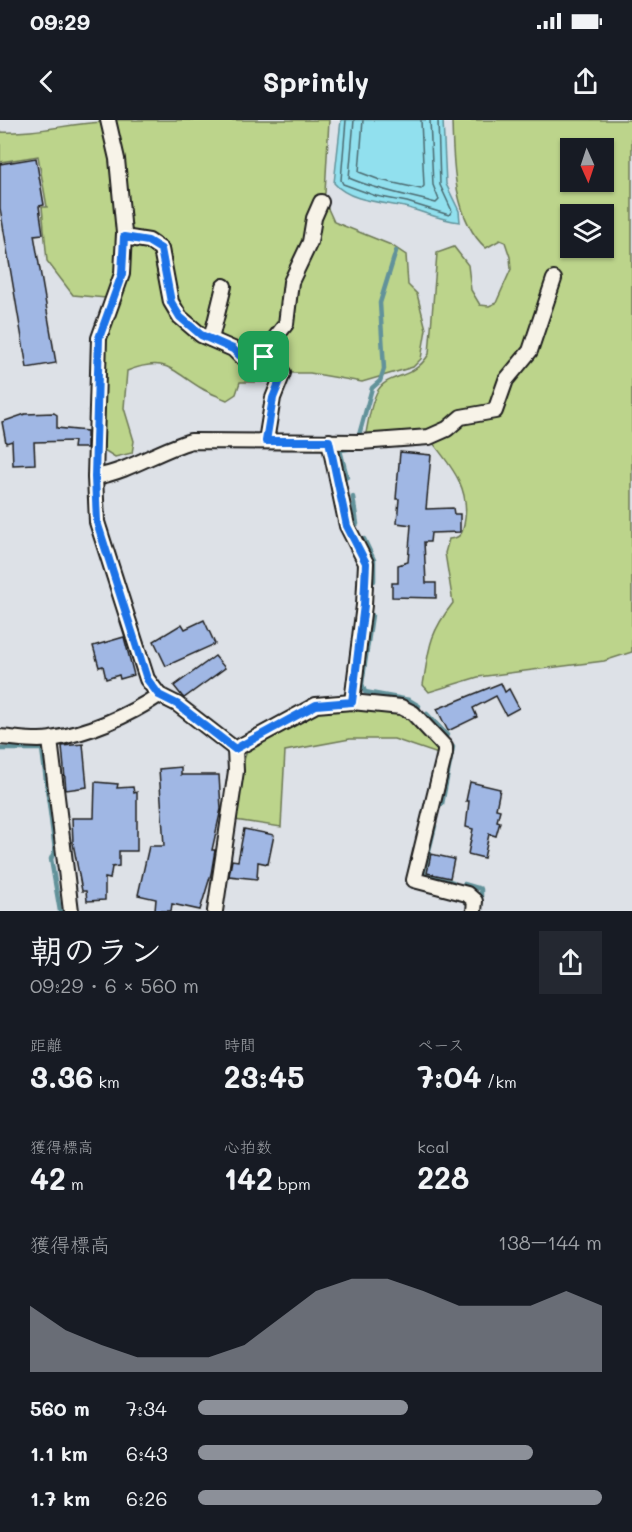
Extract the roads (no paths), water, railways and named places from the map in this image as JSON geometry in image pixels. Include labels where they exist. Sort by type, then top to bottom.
[{"type":"street","points":[[108,120],[117,159],[124,237],[122,274],[99,338],[95,477],[97,522],[147,679],[159,695],[177,704],[235,749],[236,771],[215,911]]},
{"type":"street","points":[[264,357],[268,345],[286,324],[291,282],[310,242],[321,202]]},
{"type":"street","points":[[124,237],[148,241],[161,249],[175,309],[186,324],[233,349],[240,356],[264,357],[283,373],[273,398],[266,441]]},
{"type":"street","points":[[95,477],[125,470],[174,446],[191,441],[363,442],[429,437],[447,429],[461,417],[495,411],[506,380],[530,351],[554,279]]},
{"type":"street","points":[[211,339],[224,286]]},
{"type":"street","points":[[329,441],[347,526],[366,563],[364,605],[352,702]]},
{"type":"street","points":[[0,737],[50,740],[111,721],[138,709],[159,695]]},
{"type":"street","points":[[235,749],[316,705],[352,702],[401,707],[413,712],[444,747],[414,880],[466,894],[475,901],[474,911]]},
{"type":"street","points":[[50,740],[71,911]]},
{"type":"water","points":[[341,120],[443,120],[446,184],[459,211],[460,222],[405,207],[358,198],[334,183]]},
{"type":"waterway","points":[[359,435],[372,388],[380,381],[384,369],[380,303],[396,251]]},
{"type":"waterway","points":[[347,477],[340,450],[355,448]]},
{"type":"waterway","points":[[353,497],[357,524]]},
{"type":"waterway","points":[[364,539],[374,560],[374,581]]},
{"type":"waterway","points":[[372,615],[362,684],[365,692],[409,700],[419,706]]},
{"type":"waterway","points":[[427,714],[447,735]]},
{"type":"waterway","points":[[442,804],[453,747]]},
{"type":"waterway","points":[[0,749],[42,749],[55,850],[51,859],[60,911]]},
{"type":"waterway","points":[[435,826],[423,875],[453,882]]},
{"type":"waterway","points":[[464,884],[481,889],[481,904]]}]
